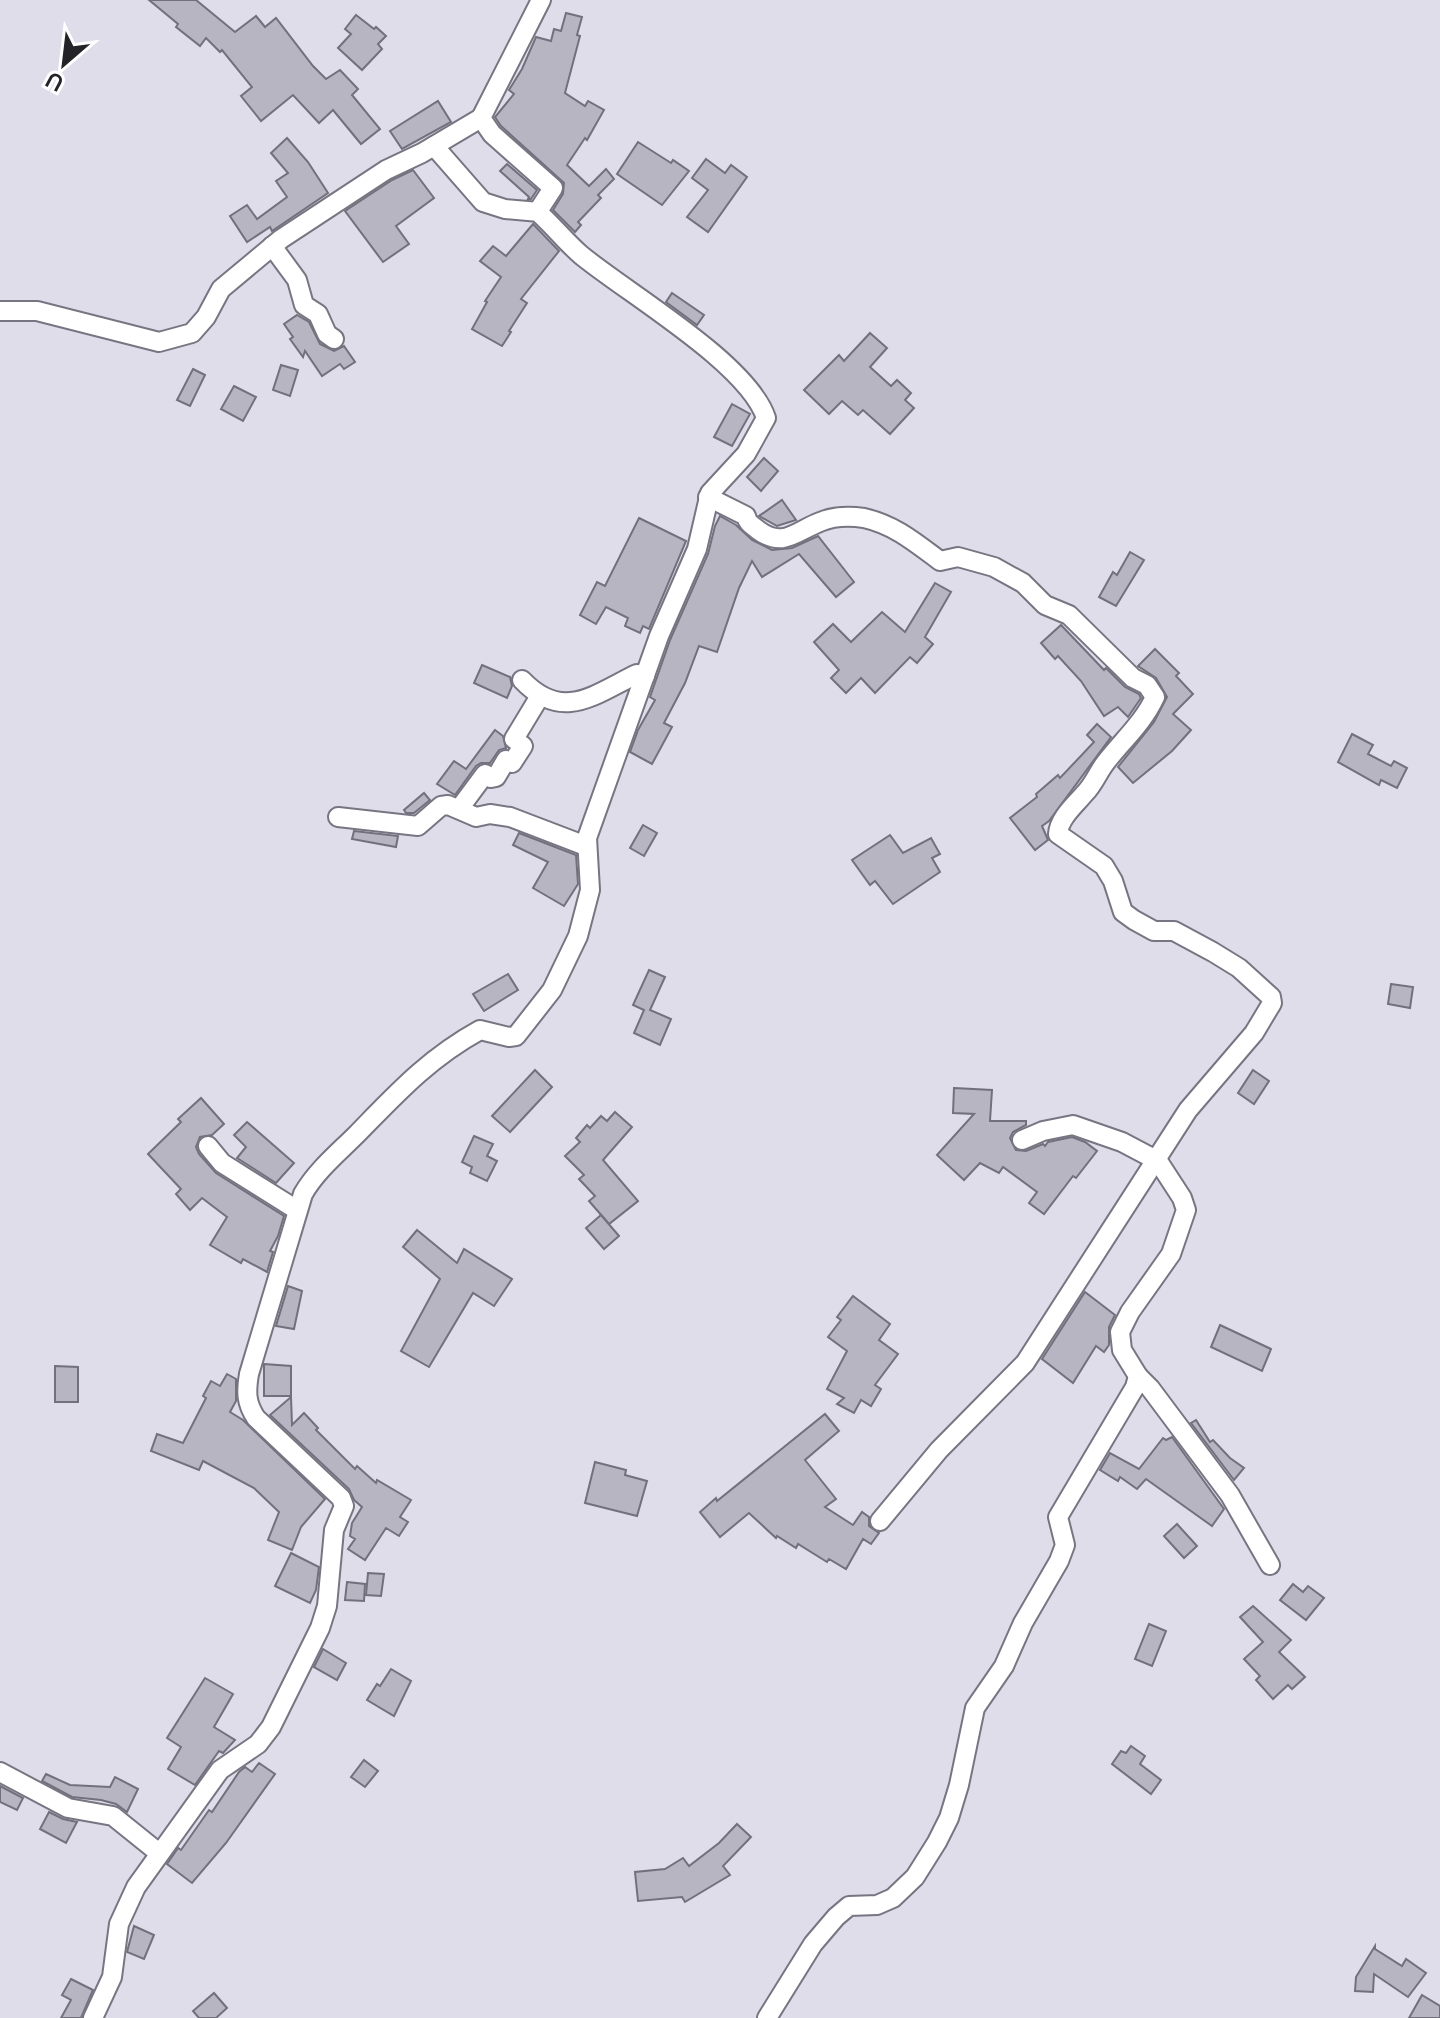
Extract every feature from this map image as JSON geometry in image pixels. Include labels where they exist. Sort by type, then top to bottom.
[{"type":"street","points":[[0,311],[37,311],[159,342],[192,333],[206,317],[221,289],[272,246],[386,170],[481,118],[541,0]]},
{"type":"street","points":[[481,118],[492,134],[553,188],[539,212]]},
{"type":"street","points":[[93,2018],[112,1977],[119,1924],[136,1887],[220,1770],[258,1744],[271,1727],[325,1617],[334,1530],[344,1506],[341,1498],[256,1418],[249,1408],[246,1395],[249,1374],[297,1210],[309,1183],[418,1073],[449,1047],[480,1030],[516,1036],[552,990],[578,936],[590,890],[587,838],[645,676],[697,549],[708,497],[712,488],[753,445],[766,418],[764,410],[728,366],[579,253],[539,212],[505,209],[483,202],[434,146]]},
{"type":"street","points":[[272,246],[297,280],[304,305],[318,314],[327,334],[334,339]]},
{"type":"street","points":[[708,497],[746,516],[748,523],[769,538],[782,540],[823,521],[842,517],[865,518],[925,546],[940,561],[958,557],[994,567],[1023,583],[1045,605],[1069,615],[1133,678],[1147,685],[1155,697],[1146,717],[1104,764],[1087,792],[1058,827],[1058,834],[1104,866],[1113,881],[1123,912],[1154,931],[1174,931],[1213,952],[1239,968],[1271,997],[1272,1003],[1254,1033],[1188,1110],[1158,1161],[1025,1363],[939,1450],[880,1521]]},
{"type":"street","points":[[522,680],[540,696],[555,701],[585,701],[637,674],[645,676]]},
{"type":"street","points":[[459,809],[485,774],[496,777],[506,760],[512,763],[523,746],[514,739],[540,696]]},
{"type":"street","points":[[338,817],[418,826],[441,806],[459,809],[476,817],[490,814],[510,817],[586,846]]},
{"type":"street","points":[[1022,1140],[1043,1131],[1073,1125],[1122,1142],[1158,1161],[1182,1198],[1186,1210],[1164,1266],[1130,1312],[1120,1332],[1122,1350],[1138,1376],[1230,1495],[1270,1565]]},
{"type":"street","points":[[208,1146],[222,1163],[297,1210]]},
{"type":"street","points":[[767,2018],[813,1944],[836,1917],[849,1906],[877,1905],[893,1898],[915,1877],[937,1842],[949,1818],[959,1785],[975,1708],[1004,1666],[1023,1623],[1059,1561],[1065,1545],[1058,1517],[1135,1387],[1138,1376]]},
{"type":"street","points":[[0,1772],[68,1808],[113,1816],[159,1853]]},
{"type":"building","points":[[149,0],[196,0],[235,32],[256,16],[265,27],[276,18],[326,79],[340,70],[358,89],[352,95],[380,129],[361,144],[333,110],[319,123],[293,95],[261,121],[241,96],[252,87],[222,50],[220,52],[206,38],[200,46]]},
{"type":"building","points":[[566,13],[582,17],[565,93],[585,106],[588,101],[604,110],[587,140],[585,138],[567,165],[589,186],[606,169],[614,179],[578,222],[581,225],[575,232],[553,210],[563,194],[564,183],[495,117],[514,94],[509,90],[536,37],[551,41],[554,29],[561,31]]},
{"type":"building","points":[[356,15],[386,36],[378,44],[382,49],[362,70],[338,48],[351,34],[345,29]]},
{"type":"building","points":[[438,101],[451,122],[402,149],[390,131]]},
{"type":"building","points":[[287,138],[308,162],[328,193],[272,231],[270,227],[247,242],[230,216],[247,205],[257,219],[287,197],[276,181],[288,173],[271,153]]},
{"type":"building","points":[[638,142],[689,171],[662,205],[617,174]]},
{"type":"building","points":[[706,159],[725,173],[731,165],[747,177],[708,232],[687,217],[708,190],[692,178]]},
{"type":"building","points":[[507,164],[537,190],[531,199],[500,171]]},
{"type":"building","points":[[413,170],[434,198],[396,226],[409,244],[383,262],[345,211]]},
{"type":"building","points":[[533,224],[559,251],[521,299],[527,303],[502,346],[472,329],[501,277],[480,261],[493,246],[506,256]]},
{"type":"building","points":[[672,293],[704,315],[697,325],[666,302]]},
{"type":"building","points":[[297,315],[309,322],[320,344],[334,351],[344,346],[355,362],[344,369],[340,364],[322,376],[305,351],[303,357],[290,339],[293,337],[284,324]]},
{"type":"building","points":[[870,333],[887,348],[870,367],[891,386],[897,380],[911,393],[905,400],[914,408],[890,434],[863,410],[858,415],[842,401],[829,414],[804,390],[839,355],[844,361]]},
{"type":"building","points":[[281,365],[298,370],[290,396],[273,390]]},
{"type":"building","points":[[193,369],[205,375],[190,406],[177,400]]},
{"type":"building","points":[[234,386],[256,397],[243,421],[221,409]]},
{"type":"building","points":[[732,404],[750,414],[732,446],[714,437]]},
{"type":"building","points":[[764,458],[778,471],[761,491],[747,477]]},
{"type":"building","points":[[782,500],[796,520],[777,526],[759,516]]},
{"type":"building","points":[[720,516],[752,540],[772,550],[792,548],[818,536],[854,582],[836,597],[799,554],[762,577],[752,561],[739,588],[717,652],[699,646],[685,683],[664,723],[672,727],[652,764],[630,752],[655,700],[650,697],[670,640],[708,554]]},
{"type":"building","points":[[639,518],[686,541],[649,629],[643,626],[640,633],[625,626],[628,618],[606,607],[596,624],[580,615],[597,582],[605,586]]},
{"type":"building","points":[[1130,552],[1144,560],[1116,606],[1099,597],[1113,572],[1117,575]]},
{"type":"building","points":[[935,583],[951,592],[925,637],[933,644],[917,663],[910,657],[875,693],[861,678],[846,693],[831,678],[839,670],[814,642],[833,624],[851,642],[882,612],[905,632]]},
{"type":"building","points":[[1061,625],[1104,670],[1106,668],[1125,687],[1139,694],[1141,698],[1128,717],[1118,707],[1104,716],[1081,681],[1041,643]]},
{"type":"building","points":[[1155,649],[1179,673],[1176,676],[1193,694],[1173,714],[1191,730],[1172,751],[1133,783],[1118,767],[1154,722],[1167,697],[1156,678],[1138,666]]},
{"type":"building","points":[[482,665],[510,677],[512,686],[507,698],[474,683]]},
{"type":"building","points":[[1097,724],[1111,737],[1049,821],[1042,826],[1048,840],[1035,850],[1010,818],[1058,775],[1060,778],[1094,742],[1087,735]]},
{"type":"building","points":[[495,730],[503,736],[506,748],[499,750],[490,763],[476,766],[455,795],[437,784],[454,761],[466,769]]},
{"type":"building","points":[[1352,734],[1373,745],[1368,754],[1391,766],[1394,761],[1407,768],[1397,788],[1381,780],[1379,785],[1338,762]]},
{"type":"building","points":[[424,793],[430,800],[414,813],[406,813],[404,810]]},
{"type":"building","points":[[643,825],[657,833],[644,856],[630,848]]},
{"type":"building","points":[[354,831],[398,836],[396,847],[352,839]]},
{"type":"building","points":[[519,833],[576,855],[578,884],[564,906],[533,888],[548,862],[513,845]]},
{"type":"building","points":[[890,835],[903,853],[931,838],[940,854],[932,858],[940,872],[893,904],[875,881],[870,885],[852,860]]},
{"type":"building","points":[[649,970],[665,977],[650,1010],[671,1019],[660,1045],[634,1033],[644,1010],[633,1005]]},
{"type":"building","points":[[508,974],[518,990],[484,1011],[473,994]]},
{"type":"building","points":[[1391,984],[1413,987],[1410,1008],[1388,1004]]},
{"type":"building","points":[[535,1070],[552,1087],[510,1132],[492,1116]]},
{"type":"building","points":[[1253,1070],[1269,1081],[1254,1104],[1238,1093]]},
{"type":"building","points":[[954,1088],[992,1090],[990,1121],[1026,1121],[1026,1125],[1013,1132],[1010,1138],[1016,1150],[1026,1151],[1072,1137],[1097,1151],[1044,1214],[1029,1203],[1037,1192],[1003,1167],[999,1173],[980,1163],[964,1180],[937,1155],[974,1114],[953,1113]]},
{"type":"building","points":[[201,1098],[224,1124],[212,1135],[200,1137],[196,1147],[199,1154],[216,1173],[284,1216],[270,1251],[273,1252],[267,1272],[243,1259],[241,1263],[210,1245],[227,1217],[202,1198],[190,1210],[176,1194],[181,1189],[148,1154]]},
{"type":"building","points":[[615,1112],[632,1127],[603,1160],[638,1201],[609,1224],[589,1201],[595,1196],[579,1179],[584,1175],[565,1156],[580,1142],[576,1138],[587,1125],[590,1128],[601,1116],[607,1121]]},
{"type":"building","points":[[247,1122],[294,1163],[276,1183],[237,1158],[246,1147],[234,1135]]},
{"type":"building","points":[[474,1136],[493,1144],[487,1156],[497,1161],[487,1181],[470,1173],[472,1167],[462,1162]]},
{"type":"building","points":[[601,1215],[619,1236],[604,1249],[586,1228]]},
{"type":"building","points":[[417,1230],[457,1263],[464,1249],[512,1279],[494,1306],[473,1293],[429,1367],[401,1351],[440,1279],[403,1247]]},
{"type":"building","points":[[288,1286],[302,1291],[294,1329],[276,1326]]},
{"type":"building","points":[[1085,1292],[1115,1315],[1109,1327],[1109,1345],[1104,1352],[1096,1346],[1073,1383],[1042,1359]]},
{"type":"building","points":[[853,1296],[890,1324],[879,1340],[898,1354],[875,1385],[881,1389],[871,1406],[861,1400],[854,1413],[837,1404],[844,1398],[827,1389],[847,1351],[828,1337],[841,1320],[837,1317]]},
{"type":"building","points":[[1220,1325],[1271,1349],[1262,1371],[1211,1347]]},
{"type":"building","points":[[264,1364],[291,1366],[291,1396],[264,1396]]},
{"type":"building","points":[[55,1366],[78,1367],[78,1402],[55,1402]]},
{"type":"building","points":[[227,1374],[236,1379],[236,1401],[230,1412],[243,1420],[325,1499],[301,1527],[292,1550],[268,1540],[279,1512],[254,1488],[203,1461],[199,1470],[151,1451],[157,1434],[183,1443],[206,1398],[203,1396],[211,1381],[220,1386]]},
{"type":"building","points":[[291,1397],[292,1425],[304,1413],[318,1428],[316,1430],[355,1469],[357,1466],[376,1483],[377,1480],[411,1500],[400,1517],[408,1522],[399,1536],[386,1528],[365,1560],[348,1549],[355,1539],[350,1536],[352,1523],[362,1507],[349,1489],[270,1415]]},
{"type":"building","points":[[825,1414],[839,1431],[805,1460],[836,1499],[825,1507],[853,1525],[862,1512],[869,1517],[869,1526],[879,1533],[871,1544],[863,1539],[846,1569],[829,1559],[827,1562],[798,1544],[796,1548],[776,1538],[749,1513],[720,1537],[700,1512]]},
{"type":"building","points":[[1196,1420],[1210,1442],[1213,1440],[1244,1468],[1234,1480],[1191,1423]]},
{"type":"building","points":[[1172,1437],[1224,1509],[1212,1526],[1146,1479],[1137,1489],[1120,1477],[1118,1481],[1100,1470],[1110,1453],[1139,1469],[1163,1438]]},
{"type":"building","points":[[595,1462],[626,1470],[625,1475],[647,1481],[637,1516],[585,1503]]},
{"type":"building","points":[[1177,1524],[1197,1546],[1184,1558],[1164,1536]]},
{"type":"building","points":[[291,1553],[319,1567],[316,1590],[310,1603],[275,1586]]},
{"type":"building","points":[[368,1573],[384,1574],[381,1596],[366,1595]]},
{"type":"building","points":[[347,1582],[365,1584],[364,1601],[345,1600]]},
{"type":"building","points":[[1293,1584],[1303,1592],[1308,1586],[1324,1598],[1306,1620],[1280,1600]]},
{"type":"building","points":[[1253,1606],[1291,1640],[1279,1652],[1305,1677],[1292,1689],[1288,1685],[1273,1699],[1256,1680],[1260,1676],[1244,1659],[1263,1642],[1240,1617]]},
{"type":"building","points":[[1149,1624],[1166,1631],[1152,1666],[1135,1659]]},
{"type":"building","points":[[323,1649],[346,1663],[337,1680],[314,1667]]},
{"type":"building","points":[[391,1669],[411,1681],[394,1716],[367,1700]]},
{"type":"building","points":[[205,1678],[233,1694],[214,1727],[235,1740],[223,1753],[219,1751],[195,1785],[168,1769],[181,1747],[167,1738]]},
{"type":"building","points":[[1131,1746],[1145,1756],[1140,1764],[1161,1780],[1151,1794],[1112,1764],[1121,1751],[1126,1753]]},
{"type":"building","points":[[364,1760],[378,1771],[365,1787],[351,1777]]},
{"type":"building","points":[[259,1763],[275,1774],[226,1843],[192,1883],[167,1864],[178,1848],[181,1850],[209,1810],[212,1812],[239,1772],[245,1767],[252,1772]]},
{"type":"building","points":[[46,1774],[70,1785],[110,1787],[115,1777],[138,1789],[127,1812],[116,1804],[72,1797],[42,1781]]},
{"type":"building","points":[[0,1786],[23,1798],[17,1810],[0,1802]]},
{"type":"building","points":[[49,1812],[77,1822],[66,1843],[40,1829]]},
{"type":"building","points":[[737,1824],[751,1837],[723,1866],[730,1875],[685,1902],[682,1897],[638,1901],[635,1872],[665,1869],[683,1858],[689,1866],[719,1843]]},
{"type":"building","points":[[134,1926],[154,1935],[144,1959],[127,1952]]},
{"type":"building","points":[[1375,1946],[1375,1949],[1402,1966],[1406,1959],[1426,1973],[1408,1997],[1374,1974],[1373,1992],[1355,1991],[1356,1977]]},
{"type":"building","points":[[71,1979],[93,1990],[81,2018],[61,2018],[71,2000],[62,1995]]},
{"type":"building","points":[[214,1993],[227,2008],[216,2018],[199,2018],[193,2011]]},
{"type":"building","points":[[1422,1995],[1440,2006],[1440,2018],[1409,2018]]}]
